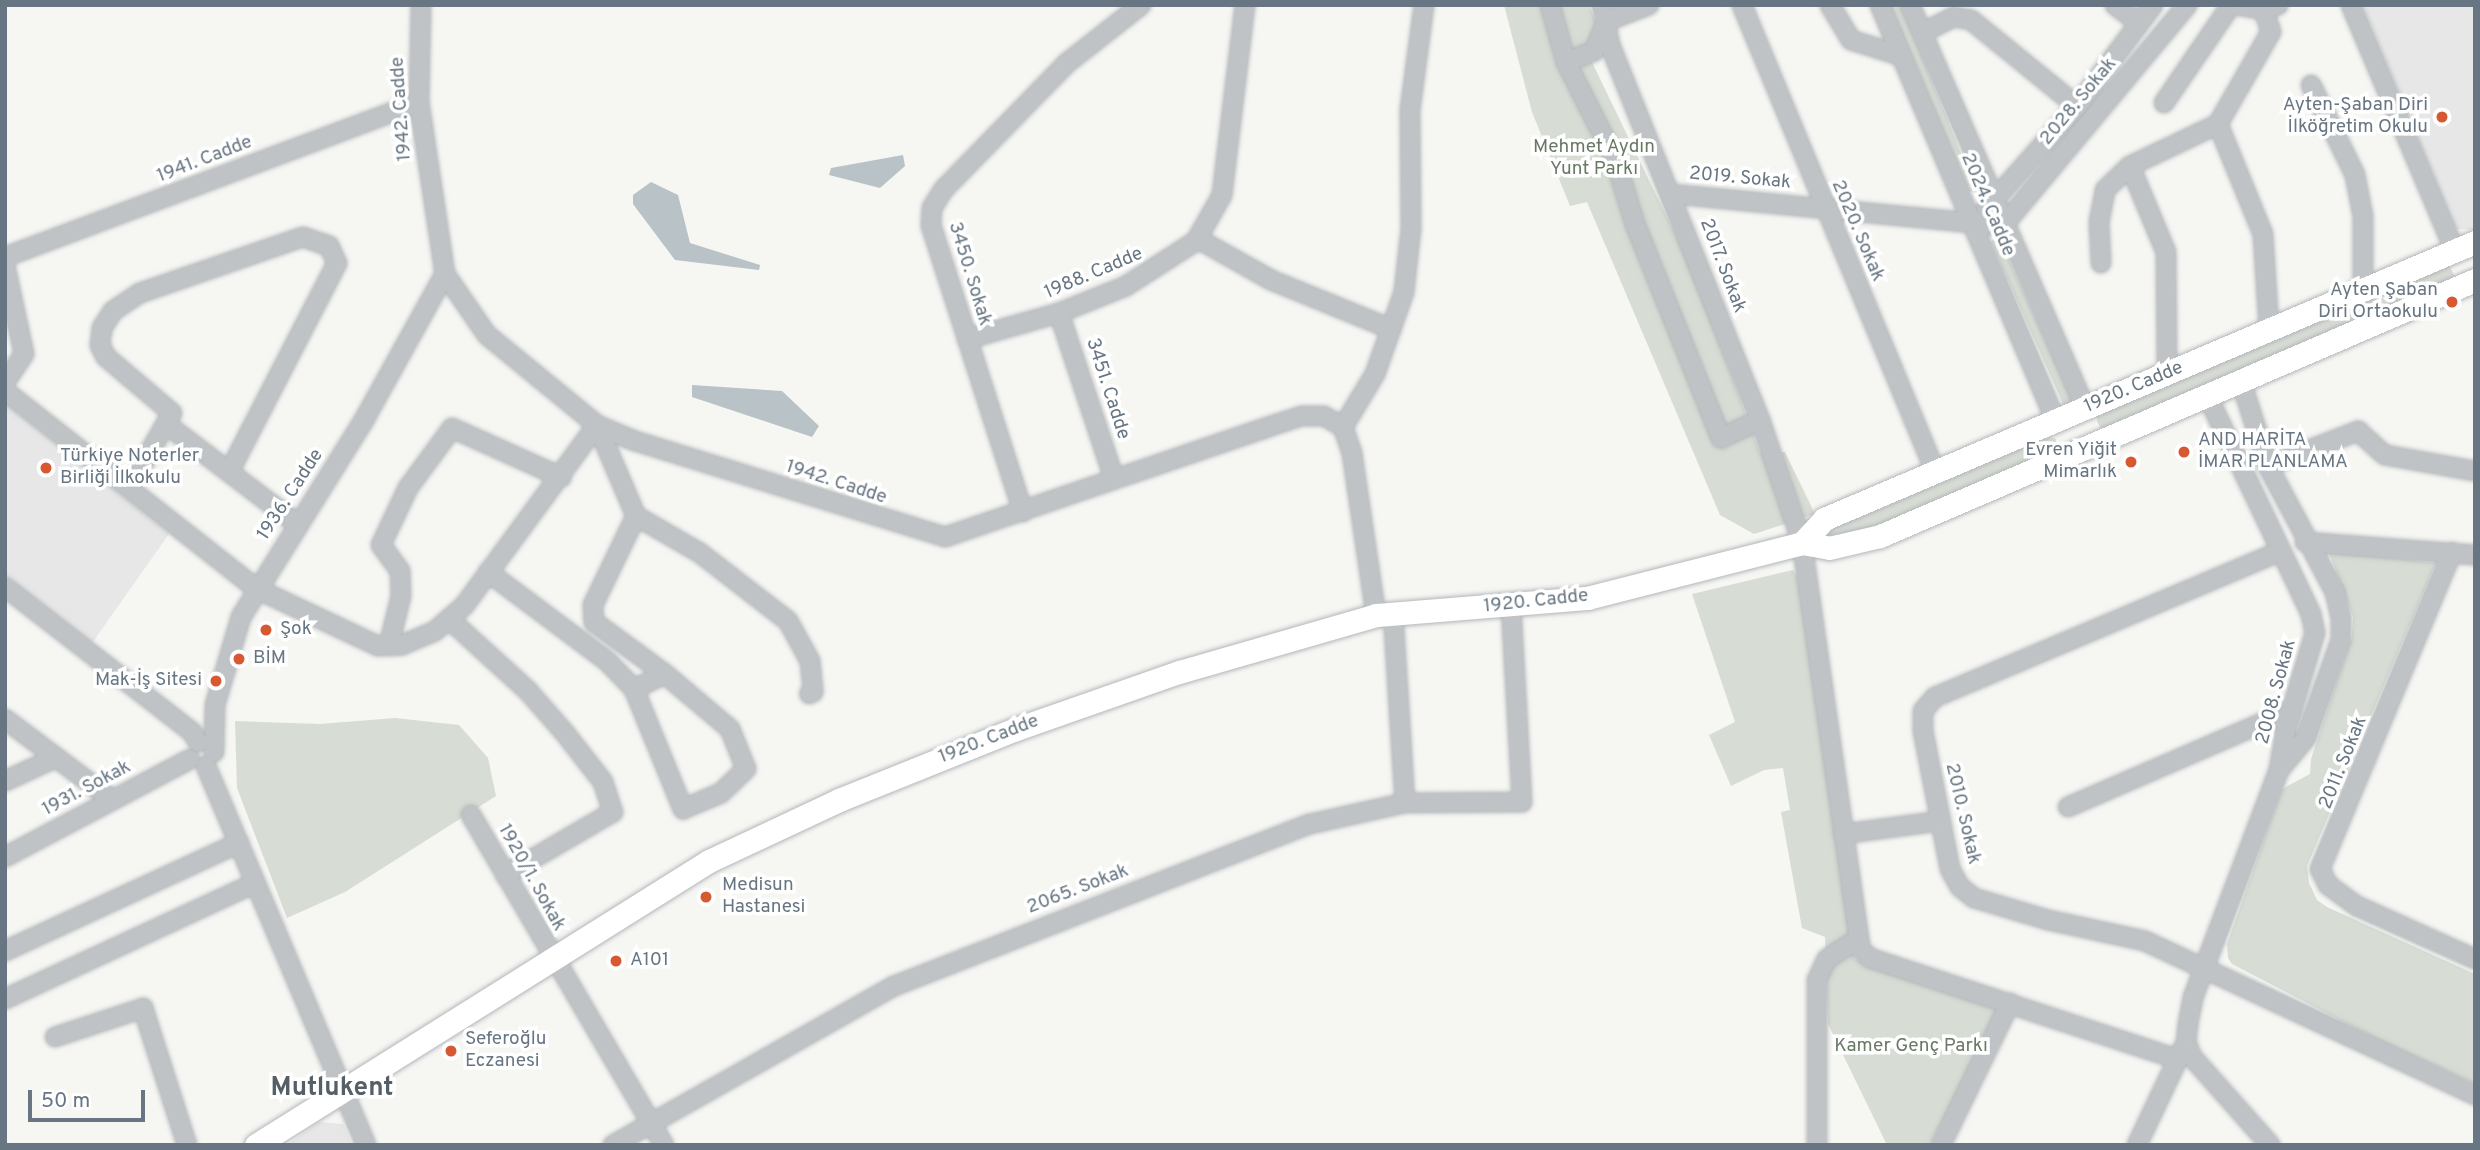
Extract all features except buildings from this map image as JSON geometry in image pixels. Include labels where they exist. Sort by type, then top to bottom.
[{"type":"main road","points":[[2465,247],[2472,281]]},
{"type":"main road","name":"1920. Cadde","points":[[1802,543],[1824,519],[2465,247]]},
{"type":"main road","name":"1920. Cadde","points":[[256,1145],[344,1093],[709,861],[873,786],[1126,688],[1385,614],[1511,607],[1626,590],[1802,543],[1829,548],[1880,536],[2472,281]]},
{"type":"main road","points":[[2086,409],[2099,440]]},
{"type":"main road","points":[[2056,421],[2070,452]]},
{"type":"street","name":"1942. Cadde","points":[[421,5],[419,102],[445,274],[487,335],[597,425],[632,440],[945,537],[1301,416],[1324,416],[1343,427]]},
{"type":"street","name":"3450. Sokak","points":[[1023,512],[931,226],[932,208],[944,189],[1067,63],[1141,5]]},
{"type":"street","name":"1988. Cadde","points":[[967,339],[1059,313],[1151,274],[1198,239],[1212,218],[1227,172],[1245,5]]},
{"type":"street","points":[[1405,803],[1385,614],[1352,453],[1343,427],[1375,374],[1404,292],[1411,229],[1410,110],[1424,5]]},
{"type":"street","points":[[1550,5],[1566,62],[1615,159],[1634,224],[1721,438],[1760,420]]},
{"type":"street","points":[[1566,62],[1594,51],[1605,13],[1649,5]]},
{"type":"street","name":"2020. Sokak","points":[[1742,5],[1935,471]]},
{"type":"street","points":[[1830,5],[1851,40],[1902,57]]},
{"type":"street","name":"2024. Cadde","points":[[1880,5],[2056,421]]},
{"type":"street","name":"2024. Cadde","points":[[1910,5],[2003,226],[2086,409]]},
{"type":"street","points":[[2115,5],[2139,23]]},
{"type":"street","name":"2028. Sokak","points":[[1971,223],[1993,202],[2077,106],[2153,5]]},
{"type":"street","name":"2028. Sokak","points":[[2003,226],[2187,5]]},
{"type":"street","points":[[2101,263],[2099,222],[2105,190],[2130,166],[2218,124],[2272,32],[2271,8],[2234,5],[2164,103]]},
{"type":"street","points":[[2351,5],[2465,247]]},
{"type":"street","name":"2017. Sokak","points":[[1605,13],[1610,45],[1672,194],[1760,420],[1802,543],[1858,939]]},
{"type":"street","points":[[1922,33],[1954,17],[1971,20],[2077,106]]},
{"type":"street","points":[[2311,85],[2355,175],[2362,216],[2363,290]]},
{"type":"street","name":"1941. Cadde","points":[[5,257],[419,102]]},
{"type":"street","points":[[2218,124],[2263,234],[2269,330]]},
{"type":"street","points":[[2130,166],[2166,252],[2167,374]]},
{"type":"street","name":"2019. Sokak","points":[[1672,194],[2003,226]]},
{"type":"street","points":[[129,488],[172,413],[106,357],[100,345],[102,328],[113,311],[140,293],[303,237],[329,246],[337,263],[230,470]]},
{"type":"street","points":[[1198,239],[1272,280],[1391,329]]},
{"type":"street","points":[[5,266],[24,354],[5,382]]},
{"type":"street","name":"1936. Cadde","points":[[366,1145],[202,754],[241,617],[296,523],[364,420],[445,274]]},
{"type":"street","name":"3451. Cadde","points":[[1059,313],[1114,478]]},
{"type":"street","points":[[2241,381],[2268,466],[2305,542],[2335,592],[2341,639],[2306,738],[2278,770]]},
{"type":"street","points":[[5,391],[257,589],[378,646],[435,631],[449,619],[561,477],[597,425]]},
{"type":"street","name":"2008. Sokak","points":[[2137,1145],[2186,1042],[2193,998],[2278,770],[2292,710],[2315,633],[2311,614],[2207,395]]},
{"type":"street","points":[[166,424],[230,470],[296,523]]},
{"type":"street","points":[[597,425],[636,516],[700,553],[788,621],[810,661],[813,692],[808,694]]},
{"type":"street","points":[[388,645],[401,596],[400,571],[381,545],[408,488],[452,428],[561,477]]},
{"type":"street","points":[[2268,466],[2358,431],[2385,455],[2475,471]]},
{"type":"street","points":[[488,572],[607,661],[634,689],[683,809],[721,793],[746,769],[730,729],[594,621],[593,605],[636,516]]},
{"type":"street","points":[[2305,542],[2475,555]]},
{"type":"street","name":"2010. Sokak","points":[[2281,551],[1935,697],[1923,711],[1923,731],[1950,869],[1960,887],[1974,898],[2048,920],[2145,941],[2475,1095]]},
{"type":"street","name":"2011. Sokak","points":[[2452,552],[2320,869],[2328,885],[2357,906],[2475,959]]},
{"type":"street","points":[[5,587],[192,732],[202,754]]},
{"type":"street","name":"2065. Sokak","points":[[613,1145],[845,1010],[941,966],[1310,824],[1405,803],[1522,802],[1511,607]]},
{"type":"street","points":[[449,619],[528,691],[564,732],[603,782],[612,812],[505,875]]},
{"type":"street","points":[[634,689],[664,674]]},
{"type":"street","points":[[2068,807],[2292,710]]},
{"type":"street","points":[[5,719],[111,799]]},
{"type":"street","name":"1931. Sokak","points":[[5,857],[111,799],[202,754]]},
{"type":"street","points":[[5,781],[55,758]]},
{"type":"street","name":"1920/1. Sokak","points":[[471,815],[664,1145]]},
{"type":"street","points":[[1843,834],[1940,821]]},
{"type":"street","points":[[5,951],[239,843]]},
{"type":"street","points":[[5,999],[255,883]]},
{"type":"street","points":[[1817,1145],[1817,980],[1827,958],[1858,939],[1861,950],[1870,958],[2178,1059]]},
{"type":"street","points":[[1941,1145],[2010,1003]]},
{"type":"street","points":[[55,1037],[143,1008],[187,1145]]},
{"type":"street","points":[[2186,1042],[2210,1082],[2270,1145]]},
{"type":"shaded area","name":"Ayten-Şaban Diri İlköğretim Okulu","points":[[2363,5],[2475,5],[2475,230],[2456,229]]},
{"type":"shaded area","points":[[903,155],[905,166],[880,188],[829,175],[831,168]]},
{"type":"shaded area","points":[[651,182],[678,195],[690,243],[760,265],[759,270],[675,260],[633,204],[633,195]]},
{"type":"shaded area","points":[[692,385],[782,391],[819,426],[812,437],[692,397]]},
{"type":"shaded area","name":"Türkiye Noterler Birliği İlkokulu","points":[[5,403],[169,534],[92,643],[5,575]]},
{"type":"shaded area","points":[[319,1122],[343,1124],[352,1145],[287,1145]]},
{"type":"green space","name":"Mehmet Aydın Yunt Parkı","points":[[1504,5],[1589,5],[1597,25],[1587,52],[1692,269],[1760,453],[1785,452],[1815,514],[1754,534],[1720,515],[1587,202],[1570,206],[1532,112]]},
{"type":"green space","points":[[1887,5],[1901,5],[1977,193],[1968,191]]},
{"type":"green space","points":[[1994,237],[1999,238],[2074,402],[2064,406],[1991,242]]},
{"type":"green space","points":[[2449,265],[2455,277],[2101,429],[2097,421],[2097,415]]},
{"type":"green space","points":[[2047,436],[2056,439],[2056,450],[1887,526],[1821,543],[1825,531]]},
{"type":"green space","points":[[2328,550],[2436,563],[2307,866],[2309,883],[2317,900],[2327,907],[2475,974],[2475,1084],[2382,1042],[2232,964],[2228,958],[2227,944],[2282,789],[2310,774],[2311,759],[2352,637],[2353,617]]},
{"type":"green space","name":"Kamer Genç Parkı","points":[[1793,570],[1798,577],[1854,959],[1997,1008],[1995,1021],[1930,1145],[1887,1145],[1828,1024],[1825,937],[1802,928],[1781,812],[1790,810],[1783,768],[1764,770],[1731,786],[1709,735],[1735,722],[1692,594]]},
{"type":"green space","points":[[395,718],[459,725],[488,758],[496,796],[345,892],[287,918],[237,788],[235,721],[320,724]]},
{"type":"place","name":"Ayten-Şaban Diri İlköğretim Okulu","points":[[2442,117]]},
{"type":"place","name":"Ayten Şaban Diri Ortaokulu","points":[[2452,302]]},
{"type":"place","name":"AND HARİTA İMAR PLANLAMA","points":[[2184,452]]},
{"type":"place","name":"Evren Yiğit Mimarlık","points":[[2131,462]]},
{"type":"place","name":"Türkiye Noterler Birliği İlkokulu","points":[[46,468]]},
{"type":"place","name":"Şok","points":[[266,630]]},
{"type":"place","name":"BİM","points":[[239,659]]},
{"type":"place","name":"Mak-İş Sitesi","points":[[216,681]]},
{"type":"place","name":"Medisun Hastanesi","points":[[706,897]]},
{"type":"place","name":"A101","points":[[616,961]]},
{"type":"place","name":"Seferoğlu Eczanesi","points":[[451,1051]]},
{"type":"district","name":"Mutlukent","points":[[332,1089]]}]
